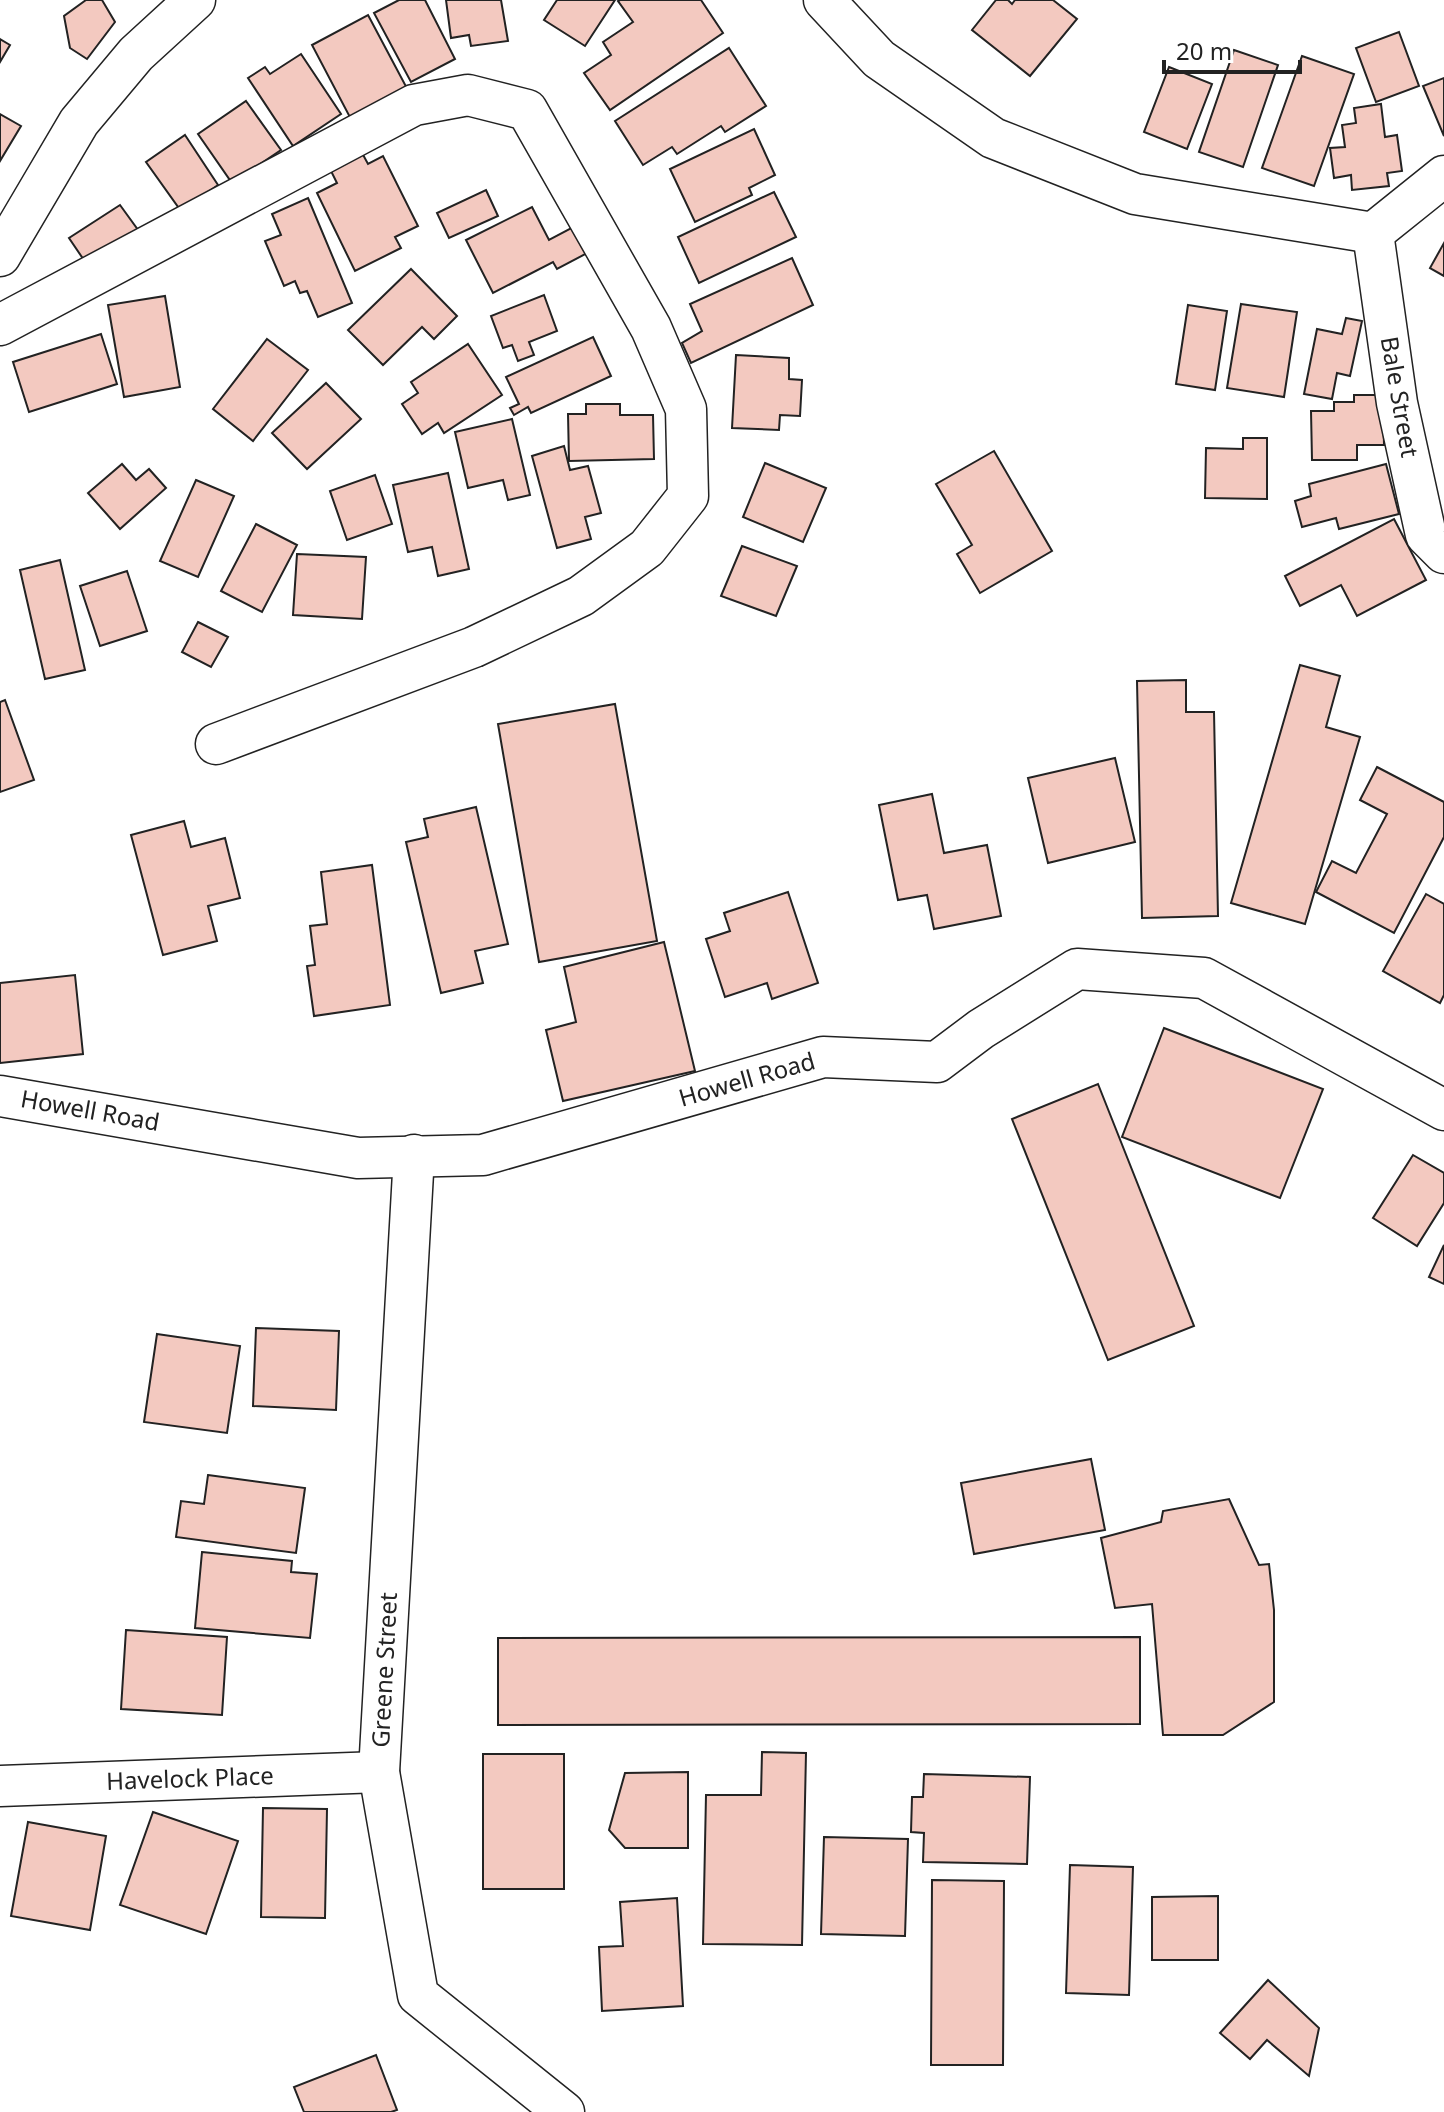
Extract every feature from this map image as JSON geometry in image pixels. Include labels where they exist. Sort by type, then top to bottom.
[{"type":"street","points":[[0,256],[79,122],[136,54],[195,0]]},
{"type":"street","points":[[824,0],[879,59],[993,138],[1135,194],[1373,233],[1444,176]]},
{"type":"street","points":[[0,325],[414,105],[468,95],[527,110],[651,328],[686,409],[688,496],[647,548],[581,596],[474,647],[216,744]]},
{"type":"street","name":"Bale Street","points":[[1373,233],[1397,403],[1426,535],[1444,553]]},
{"type":"street","name":"Howell Road","points":[[0,1096],[358,1158],[483,1155],[823,1057],[937,1062],[981,1029],[1077,969],[1204,978],[1444,1110]]},
{"type":"street","name":"Greene Street","points":[[414,1155],[379,1772],[418,1995],[564,2112]]},
{"type":"street","name":"Havelock Place","points":[[0,1786],[379,1772]]},
{"type":"building","points":[[86,0],[102,0],[115,22],[87,59],[70,48],[64,16]]},
{"type":"building","points":[[399,0],[425,0],[455,59],[411,82],[374,13]]},
{"type":"building","points":[[446,0],[501,0],[508,41],[471,46],[469,35],[451,38]]},
{"type":"building","points":[[557,0],[615,0],[585,46],[544,20]]},
{"type":"building","points":[[620,0],[701,0],[723,33],[610,110],[584,73],[611,55],[603,42],[633,22]]},
{"type":"building","points":[[996,0],[1008,0],[1012,4],[1015,0],[1053,0],[1077,19],[1030,76],[972,30]]},
{"type":"building","points":[[368,15],[410,94],[353,123],[312,45]]},
{"type":"building","points":[[1399,32],[1419,86],[1376,102],[1356,48]]},
{"type":"building","points":[[0,39],[10,45],[0,62]]},
{"type":"building","points":[[729,48],[766,106],[725,132],[721,126],[677,154],[672,147],[643,165],[615,121]]},
{"type":"building","points":[[1234,50],[1278,65],[1243,167],[1199,152]]},
{"type":"building","points":[[301,54],[341,114],[293,146],[248,78],[265,67],[270,74]]},
{"type":"building","points":[[1302,56],[1354,74],[1314,186],[1262,168]]},
{"type":"building","points":[[1169,67],[1212,84],[1187,149],[1144,132]]},
{"type":"building","points":[[1444,78],[1444,136],[1423,86]]},
{"type":"building","points":[[246,101],[281,150],[232,183],[198,134]]},
{"type":"building","points":[[1381,104],[1385,137],[1397,135],[1402,171],[1387,173],[1389,186],[1352,190],[1351,175],[1334,178],[1330,148],[1345,147],[1342,125],[1356,123],[1354,108]]},
{"type":"building","points":[[0,114],[21,126],[0,161]]},
{"type":"building","points":[[754,129],[775,175],[749,188],[752,195],[695,222],[670,169]]},
{"type":"building","points":[[185,135],[218,185],[181,211],[146,162]]},
{"type":"building","points":[[361,151],[368,164],[383,156],[418,226],[395,237],[401,248],[355,271],[317,193],[337,183],[329,167]]},
{"type":"building","points":[[486,190],[498,216],[449,238],[437,213]]},
{"type":"building","points":[[774,192],[796,237],[699,283],[678,237]]},
{"type":"building","points":[[308,198],[352,303],[318,317],[307,291],[300,293],[295,281],[284,286],[265,241],[281,235],[272,214]]},
{"type":"building","points":[[120,205],[141,234],[90,269],[69,238]]},
{"type":"building","points":[[532,207],[549,240],[577,225],[591,251],[557,269],[553,262],[493,293],[466,240]]},
{"type":"building","points":[[1444,243],[1444,276],[1430,268]]},
{"type":"building","points":[[792,258],[813,305],[691,363],[682,343],[702,331],[690,304]]},
{"type":"building","points":[[411,269],[457,316],[434,339],[422,327],[383,365],[348,330]]},
{"type":"building","points":[[544,295],[557,331],[529,342],[534,355],[518,361],[512,345],[503,348],[491,316]]},
{"type":"building","points":[[165,296],[180,387],[124,397],[108,305]]},
{"type":"building","points":[[1241,304],[1297,312],[1284,397],[1227,388]]},
{"type":"building","points":[[1188,305],[1227,311],[1215,390],[1176,384]]},
{"type":"building","points":[[1346,318],[1362,321],[1350,376],[1337,373],[1332,399],[1304,394],[1317,329],[1342,334]]},
{"type":"building","points":[[101,334],[117,384],[29,412],[13,362]]},
{"type":"building","points":[[593,337],[611,376],[531,413],[528,407],[514,415],[510,408],[519,404],[506,377]]},
{"type":"building","points":[[267,339],[308,370],[253,441],[213,409]]},
{"type":"building","points":[[468,344],[502,395],[444,433],[438,423],[422,434],[402,404],[418,393],[411,382]]},
{"type":"building","points":[[736,355],[789,358],[789,379],[802,380],[800,416],[780,415],[779,430],[732,428]]},
{"type":"building","points":[[326,383],[361,419],[307,469],[272,433]]},
{"type":"building","points":[[1354,395],[1383,395],[1384,445],[1357,445],[1357,460],[1312,460],[1311,411],[1334,411],[1334,402],[1354,402]]},
{"type":"building","points":[[586,404],[620,404],[620,415],[653,415],[654,459],[569,461],[568,414],[586,414]]},
{"type":"building","points":[[512,419],[530,495],[508,500],[503,480],[468,488],[455,432]]},
{"type":"building","points":[[1243,438],[1267,438],[1267,499],[1205,498],[1206,448],[1243,449]]},
{"type":"building","points":[[564,446],[570,470],[588,466],[601,513],[585,517],[591,539],[557,548],[532,456]]},
{"type":"building","points":[[994,451],[1052,551],[980,593],[957,554],[972,545],[936,484]]},
{"type":"building","points":[[765,463],[826,488],[803,542],[743,517]]},
{"type":"building","points":[[122,464],[136,480],[149,469],[166,488],[120,529],[88,493]]},
{"type":"building","points":[[1386,464],[1399,514],[1339,529],[1336,518],[1302,527],[1295,501],[1311,496],[1309,484]]},
{"type":"building","points":[[448,473],[469,569],[438,576],[432,547],[408,552],[393,485]]},
{"type":"building","points":[[375,475],[392,524],[347,540],[330,491]]},
{"type":"building","points":[[196,480],[234,496],[198,577],[160,561]]},
{"type":"building","points":[[1394,519],[1426,580],[1357,616],[1341,585],[1300,606],[1285,576]]},
{"type":"building","points":[[256,524],[297,545],[262,612],[221,591]]},
{"type":"building","points":[[742,546],[797,566],[776,616],[721,596]]},
{"type":"building","points":[[297,554],[366,557],[362,619],[293,615]]},
{"type":"building","points":[[60,560],[85,670],[45,679],[20,570]]},
{"type":"building","points":[[127,571],[147,631],[100,646],[80,586]]},
{"type":"building","points":[[198,622],[228,637],[211,667],[182,652]]},
{"type":"building","points":[[1300,665],[1340,676],[1326,727],[1360,737],[1305,924],[1231,903]]},
{"type":"building","points":[[1186,680],[1186,712],[1214,712],[1218,916],[1142,918],[1137,681]]},
{"type":"building","points":[[5,700],[34,780],[0,792],[0,702]]},
{"type":"building","points":[[615,704],[657,941],[539,962],[498,724]]},
{"type":"building","points":[[1115,758],[1135,842],[1048,863],[1028,778]]},
{"type":"building","points":[[1377,767],[1444,802],[1444,837],[1394,933],[1316,892],[1332,861],[1356,873],[1387,814],[1360,800]]},
{"type":"building","points":[[932,794],[944,853],[987,845],[1001,916],[934,929],[927,895],[898,900],[879,805]]},
{"type":"building","points":[[476,807],[508,944],[475,951],[483,983],[441,993],[406,842],[428,837],[424,819]]},
{"type":"building","points":[[184,821],[191,847],[225,838],[240,898],[208,906],[217,941],[163,955],[131,835]]},
{"type":"building","points":[[372,865],[390,1005],[314,1016],[307,966],[315,965],[310,926],[327,924],[321,872]]},
{"type":"building","points":[[788,892],[818,983],[772,999],[767,983],[725,997],[706,939],[730,931],[724,913]]},
{"type":"building","points":[[1426,894],[1444,904],[1444,995],[1440,1003],[1383,971]]},
{"type":"building","points":[[664,942],[695,1071],[563,1101],[546,1030],[576,1022],[564,967]]},
{"type":"building","points":[[75,975],[83,1054],[0,1063],[0,983]]},
{"type":"building","points":[[1164,1028],[1323,1089],[1280,1198],[1122,1137]]},
{"type":"building","points":[[1098,1084],[1194,1326],[1108,1360],[1012,1119]]},
{"type":"building","points":[[1413,1155],[1444,1173],[1444,1203],[1417,1246],[1373,1218]]},
{"type":"building","points":[[1444,1245],[1444,1284],[1429,1277]]},
{"type":"building","points":[[256,1328],[339,1331],[336,1410],[253,1406]]},
{"type":"building","points":[[157,1334],[240,1346],[227,1433],[144,1422]]},
{"type":"building","points":[[1091,1459],[1105,1530],[974,1554],[961,1483]]},
{"type":"building","points":[[208,1475],[305,1488],[296,1553],[176,1537],[181,1501],[204,1504]]},
{"type":"building","points":[[1229,1499],[1259,1565],[1269,1564],[1274,1610],[1274,1702],[1223,1735],[1163,1735],[1152,1604],[1115,1608],[1101,1538],[1161,1522],[1163,1511]]},
{"type":"building","points":[[202,1552],[292,1561],[291,1572],[317,1574],[310,1638],[195,1628]]},
{"type":"building","points":[[126,1630],[227,1637],[222,1715],[121,1709]]},
{"type":"building","points":[[1140,1637],[1140,1724],[498,1725],[498,1638]]},
{"type":"building","points":[[762,1752],[806,1753],[802,1945],[703,1944],[706,1795],[761,1795]]},
{"type":"building","points":[[483,1754],[564,1754],[564,1889],[483,1889]]},
{"type":"building","points":[[688,1772],[688,1848],[625,1848],[609,1830],[625,1773]]},
{"type":"building","points":[[924,1774],[1030,1777],[1027,1864],[923,1862],[924,1833],[911,1832],[912,1797],[923,1797]]},
{"type":"building","points":[[263,1808],[327,1809],[325,1918],[261,1917]]},
{"type":"building","points":[[153,1812],[238,1841],[206,1934],[120,1905]]},
{"type":"building","points":[[28,1822],[106,1836],[90,1930],[11,1916]]},
{"type":"building","points":[[824,1837],[908,1839],[905,1936],[821,1934]]},
{"type":"building","points":[[1070,1865],[1133,1867],[1129,1995],[1066,1993]]},
{"type":"building","points":[[932,1880],[1004,1881],[1003,2065],[931,2065]]},
{"type":"building","points":[[1218,1896],[1218,1960],[1152,1960],[1152,1897]]},
{"type":"building","points":[[677,1898],[683,2006],[602,2011],[599,1947],[623,1946],[620,1902]]},
{"type":"building","points":[[1268,1980],[1319,2028],[1309,2076],[1267,2040],[1250,2059],[1220,2033]]},
{"type":"building","points":[[376,2055],[397,2110],[304,2112],[294,2087]]}]
